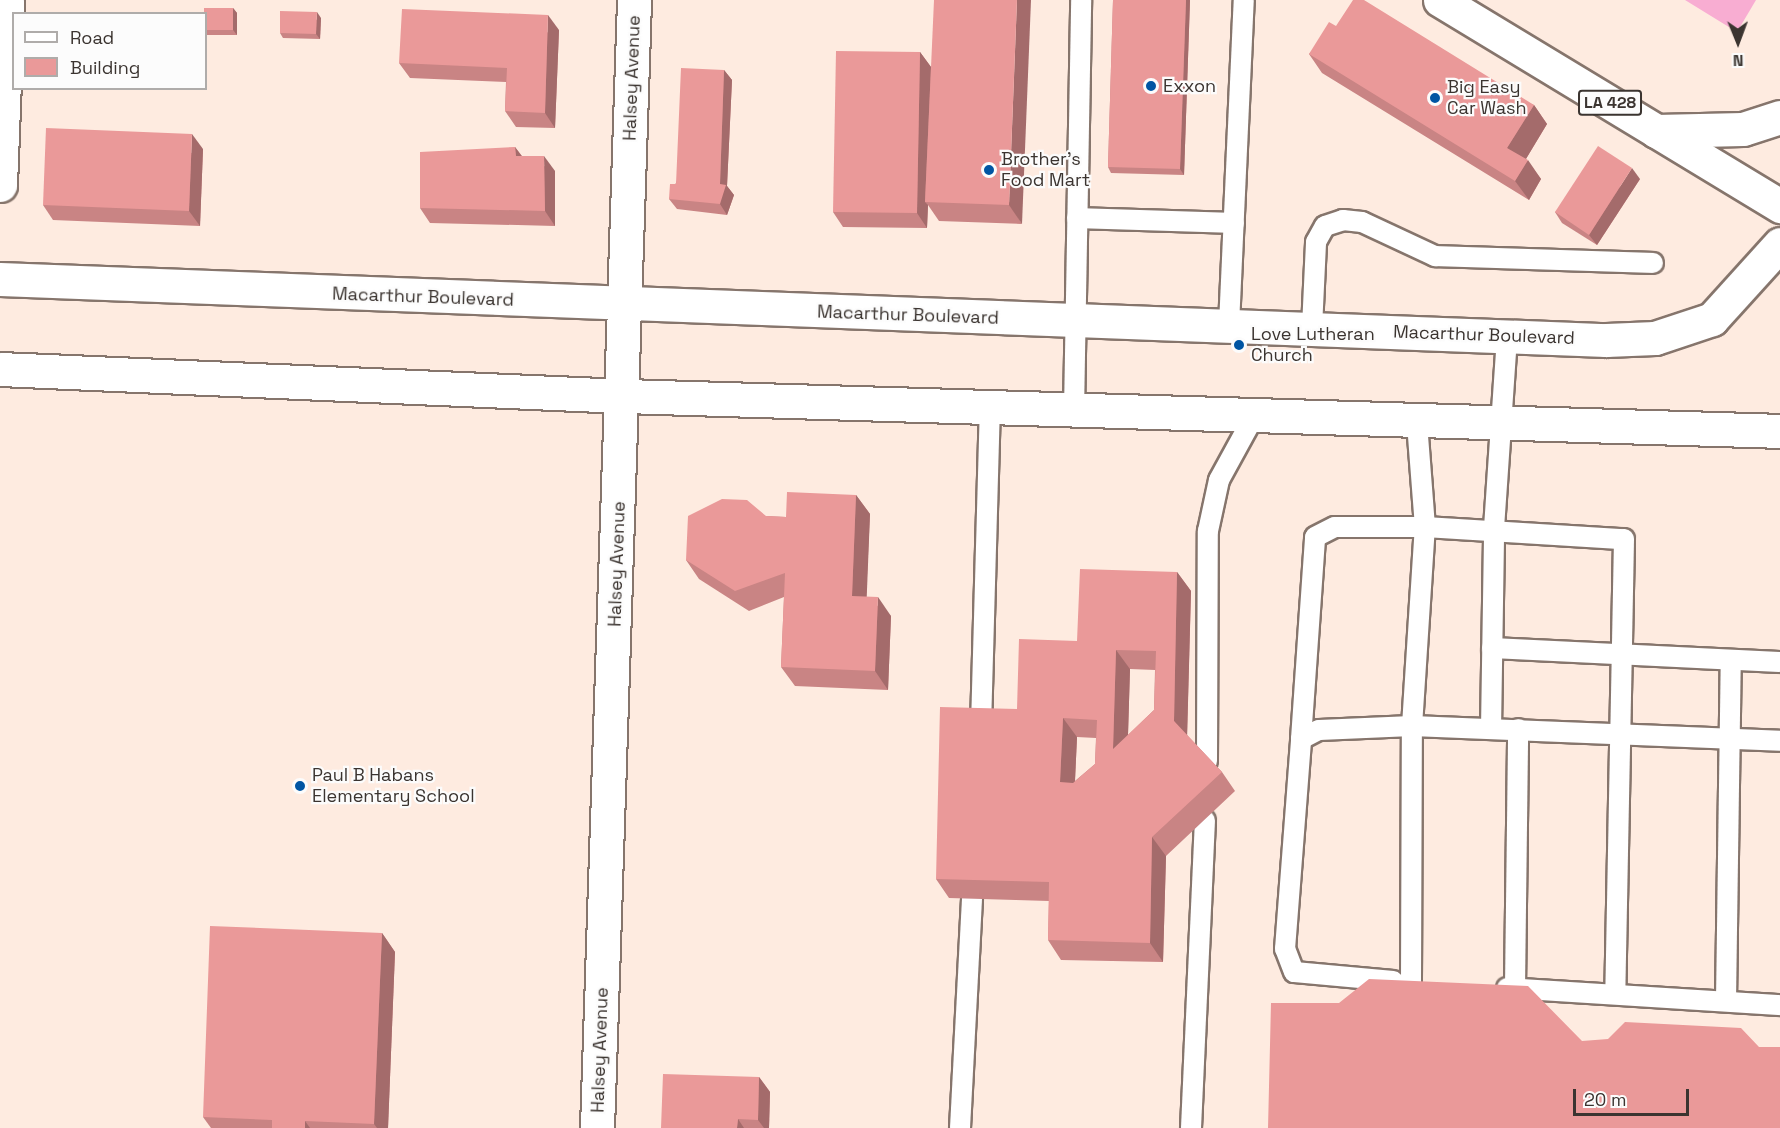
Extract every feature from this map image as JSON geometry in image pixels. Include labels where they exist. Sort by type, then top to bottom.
[{"type":"street","name":"Halsey Avenue","points":[[597,1128],[624,396],[634,0]]},
{"type":"street","name":"LA 428","points":[[1440,0],[1780,206]]},
{"type":"street","points":[[0,185],[4,6]]},
{"type":"street","points":[[1656,131],[1743,129],[1780,117]]},
{"type":"street","name":"Macarthur Boulevard","points":[[0,279],[626,305],[1606,340],[1655,338],[1691,328],[1727,307],[1780,244]]},
{"type":"street","points":[[0,369],[624,396],[1417,424],[1780,431]]},
{"type":"lane","points":[[1074,412],[1081,0]]},
{"type":"lane","points":[[1229,325],[1244,0]]},
{"type":"lane","points":[[1077,218],[1234,223]]},
{"type":"lane","points":[[1312,328],[1316,242],[1325,226],[1343,220],[1362,222],[1434,256],[1653,263]]},
{"type":"lane","points":[[1491,729],[1494,528],[1503,426],[1507,335]]},
{"type":"lane","points":[[981,726],[990,408]]},
{"type":"lane","points":[[1207,761],[1208,531],[1219,480],[1253,418]]},
{"type":"lane","points":[[1411,982],[1412,726],[1425,528],[1417,424]]},
{"type":"lane","points":[[1434,983],[1294,972],[1285,949],[1315,537],[1335,527],[1494,528],[1624,539],[1624,653],[1619,734],[1615,994]]},
{"type":"lane","points":[[1492,648],[1780,662]]},
{"type":"lane","points":[[1726,1001],[1727,739],[1731,660]]},
{"type":"lane","points":[[1301,739],[1319,730],[1412,726],[1780,741]]},
{"type":"lane","points":[[1515,988],[1518,729]]},
{"type":"lane","points":[[1191,1128],[1205,820]]},
{"type":"lane","points":[[960,1128],[972,898]]},
{"type":"lane","points":[[1480,986],[1780,1005]]},
{"type":"shaded area","points":[[1685,0],[1756,0],[1737,32]]},
{"type":"building","points":[[934,0],[1017,0],[1009,205],[925,202]]},
{"type":"building","name":"Exxon","points":[[1113,0],[1186,0],[1180,169],[1108,167]]},
{"type":"building","name":"Big Easy Car Wash","points":[[1353,0],[1364,0],[1534,105],[1507,148],[1528,160],[1515,181],[1309,54],[1329,22],[1336,26]]},
{"type":"building","points":[[204,8],[233,8],[233,30],[207,30],[207,12],[204,12]]},
{"type":"building","points":[[402,9],[548,15],[545,113],[505,111],[507,68],[399,63]]},
{"type":"building","points":[[280,11],[317,12],[316,34],[280,33]]},
{"type":"building","points":[[836,51],[920,52],[917,213],[833,212]]},
{"type":"building","points":[[681,68],[724,70],[720,184],[726,185],[720,204],[669,199],[670,184],[676,184]]},
{"type":"building","points":[[46,128],[192,134],[189,211],[43,205]]},
{"type":"building","points":[[1598,146],[1632,168],[1589,235],[1555,212]]},
{"type":"building","points":[[515,147],[516,156],[544,156],[545,211],[420,208],[420,152]]},
{"type":"building","points":[[787,492],[856,495],[852,596],[878,597],[875,671],[781,667],[785,573],[735,591],[686,560],[688,516],[722,499],[747,500],[766,516],[786,517]]},
{"type":"building","points":[[1080,569],[1177,572],[1174,721],[1222,772],[1152,837],[1150,943],[1048,940],[1049,882],[936,879],[940,707],[1017,709],[1019,639],[1077,641]],"holes":[[[1116,650],[1156,651],[1154,710],[1113,749]],[[1063,718],[1097,720],[1095,764],[1073,783],[1060,782]]]},
{"type":"building","points":[[210,926],[382,933],[374,1124],[305,1121],[305,1128],[272,1128],[272,1120],[203,1117]]},
{"type":"building","points":[[1369,979],[1528,986],[1582,1041],[1608,1039],[1625,1022],[1741,1028],[1759,1047],[1780,1047],[1780,1128],[1268,1128],[1271,1003],[1339,1003]]},
{"type":"building","points":[[663,1074],[759,1077],[758,1120],[738,1119],[737,1128],[661,1128]]},
{"type":"place","name":"Exxon","points":[[1151,86]]},
{"type":"place","name":"Big Easy Car Wash","points":[[1435,98]]},
{"type":"place","name":"Brother's Food Mart","points":[[989,170]]},
{"type":"place","name":"Love Lutheran Church","points":[[1239,345]]},
{"type":"place","name":"Paul B Habans Elementary School","points":[[300,786]]}]
